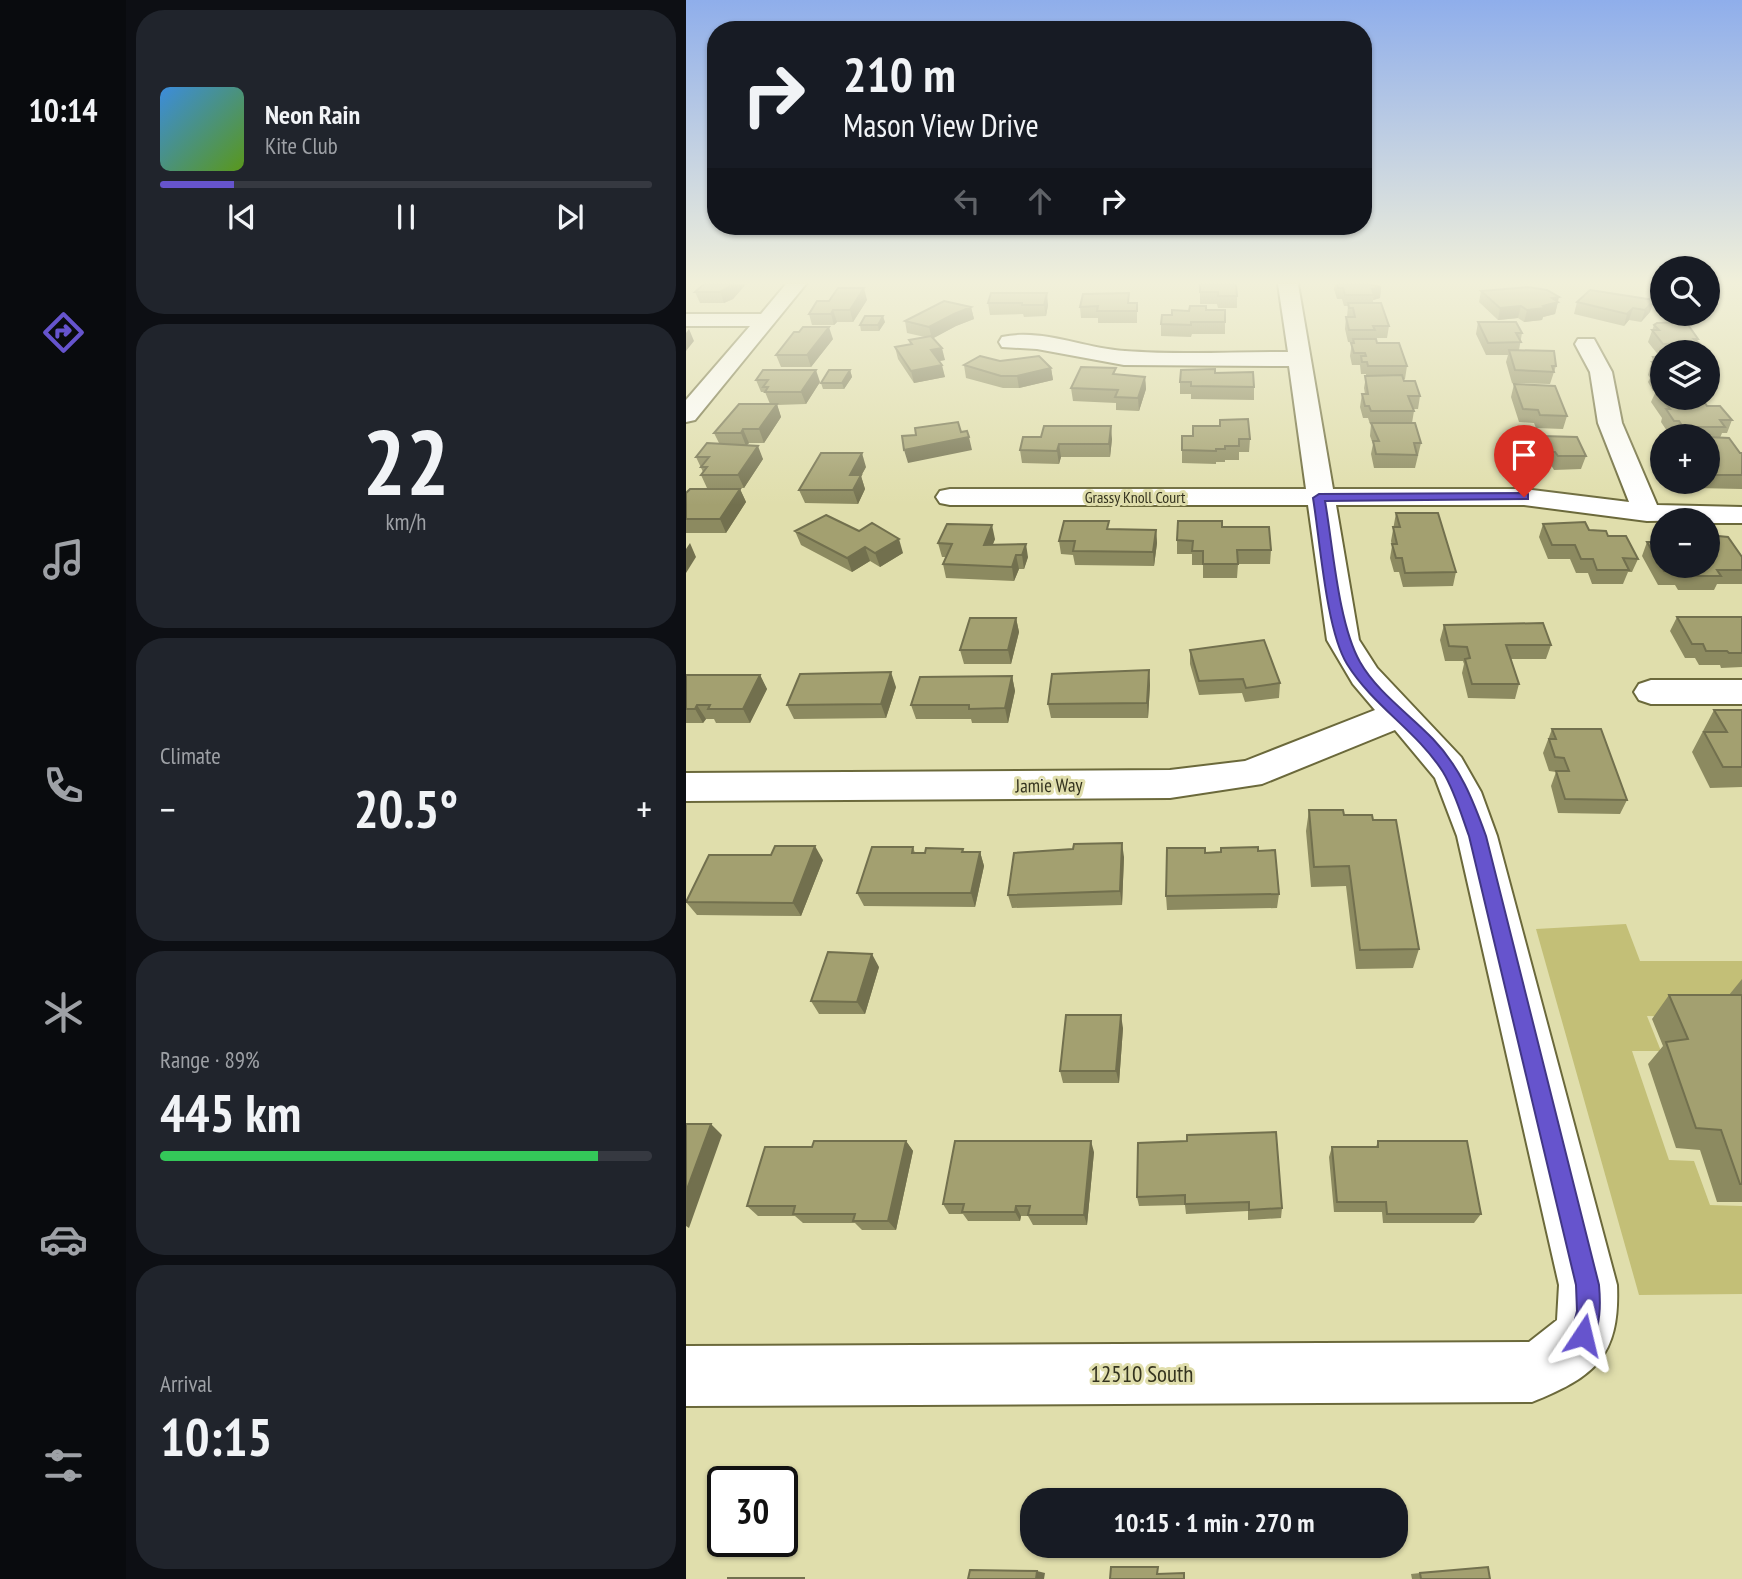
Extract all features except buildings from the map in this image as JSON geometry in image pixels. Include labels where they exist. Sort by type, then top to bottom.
[{"type":"street","points":[[686,415],[735,358]]},
{"type":"street","points":[[1122,358],[1300,359],[1319,498],[1343,640],[1352,661],[1368,683],[1399,714]]},
{"type":"street","points":[[1593,358],[1601,372],[1610,423],[1647,513]]},
{"type":"street","name":"Grassy Knoll Court","points":[[950,497],[1524,497],[1647,513],[1742,515]]},
{"type":"street","points":[[1651,692],[1742,692]]},
{"type":"street","name":"Jamie Way","points":[[686,787],[1156,785],[1210,781],[1249,774],[1399,714]]},
{"type":"street","name":"12510 South","points":[[686,1376],[1532,1372],[1566,1357],[1583,1335],[1589,1311],[1588,1285],[1477,836],[1463,795],[1448,767],[1399,714]]},
{"type":"shaded area","points":[[1626,924],[1640,961],[1742,961],[1742,998],[1683,1017],[1647,1016],[1661,1051],[1632,1051],[1669,1160],[1694,1161],[1710,1205],[1742,1206],[1742,1294],[1639,1295],[1536,929]]},
{"type":"route","points":[[1524,497],[1319,498],[1338,619],[1352,661],[1368,683],[1429,744],[1448,767],[1463,795],[1477,836],[1588,1285],[1589,1311],[1583,1335]]}]
